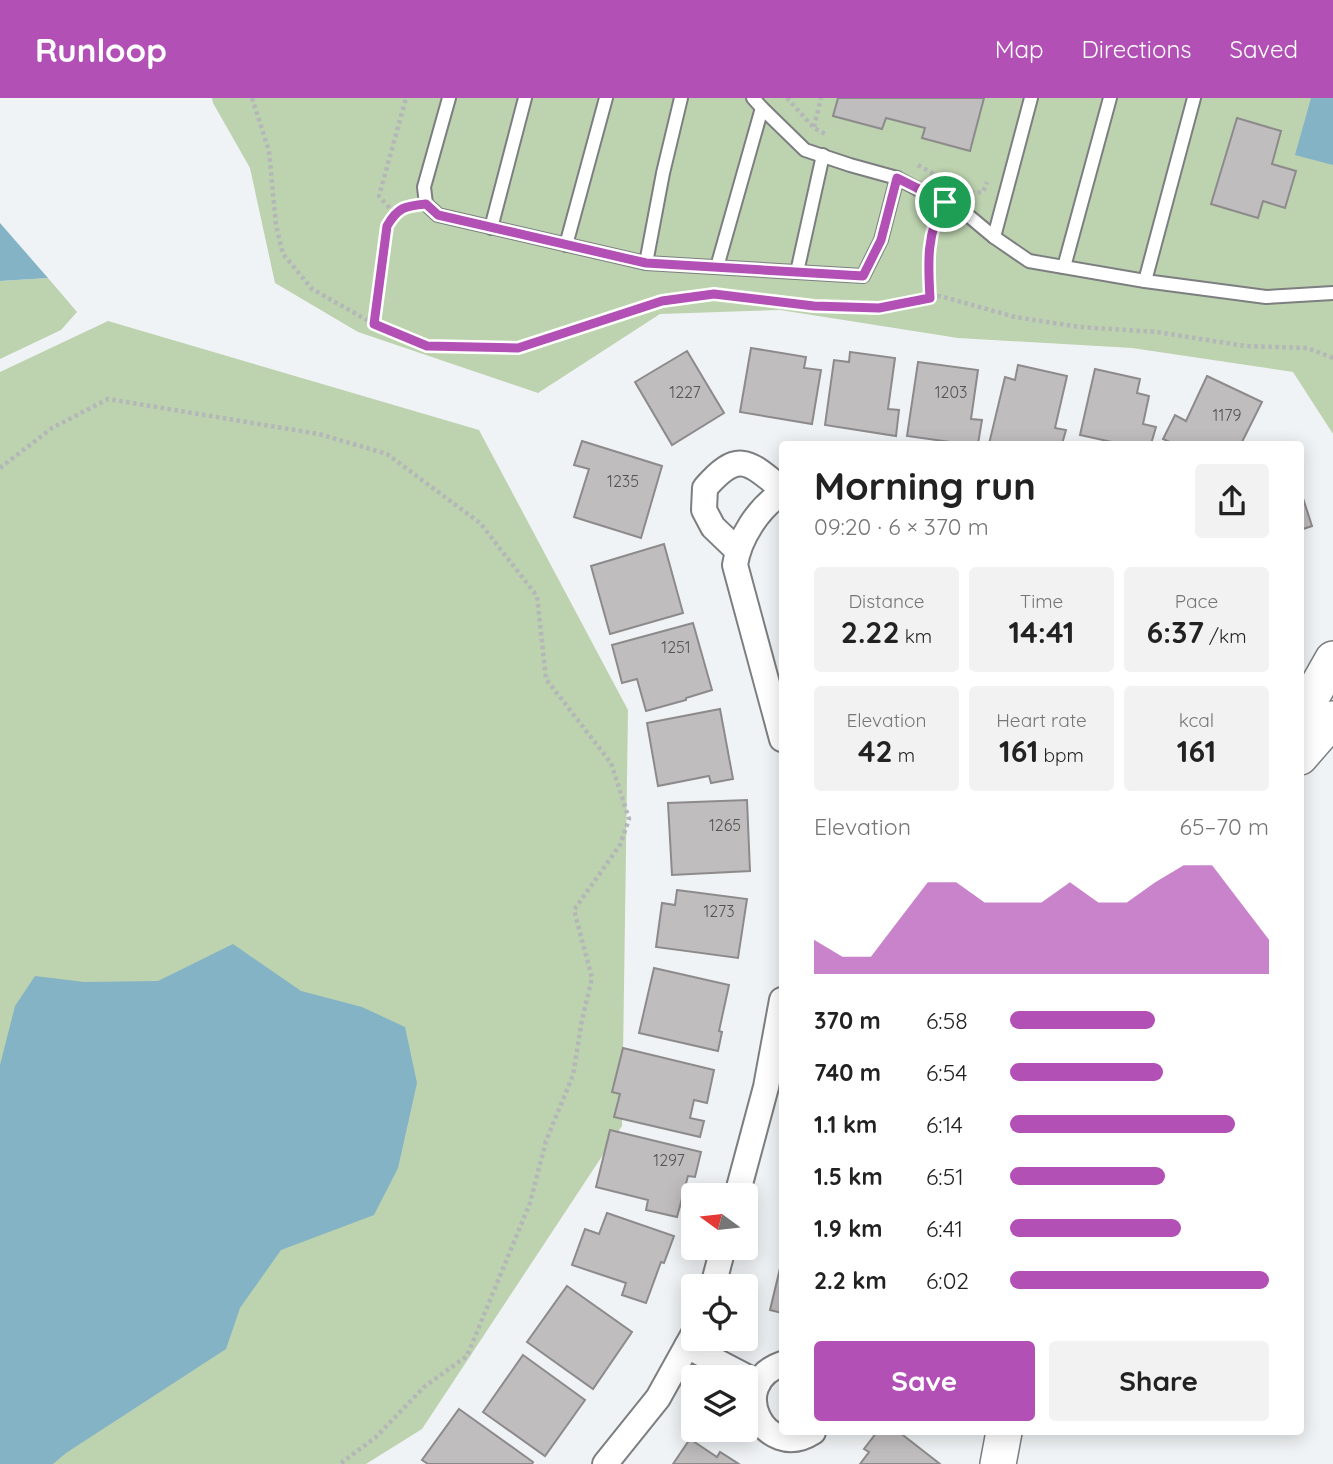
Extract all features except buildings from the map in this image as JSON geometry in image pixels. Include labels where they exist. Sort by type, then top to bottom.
[{"type":"street","points":[[737,550],[713,527],[704,510],[705,488],[726,466],[740,463],[754,466],[779,488]]},
{"type":"street","points":[[779,494],[749,526],[737,550],[735,565],[779,728]]},
{"type":"street","points":[[1304,711],[1333,659]]},
{"type":"street","points":[[1304,752],[1333,719]]},
{"type":"street","points":[[740,1183],[778,1051]]},
{"type":"street","points":[[604,1464],[658,1398],[684,1351]]},
{"type":"street","points":[[707,1351],[730,1365]]},
{"type":"street","points":[[758,1382],[772,1368],[779,1365]]},
{"type":"street","points":[[758,1418],[772,1434],[783,1438],[808,1435]]},
{"type":"street","points":[[998,1464],[1003,1435]]},
{"type":"lane","points":[[449,98],[424,187],[426,204],[438,215],[646,263],[863,276],[881,240],[897,178]]},
{"type":"lane","points":[[491,228],[525,98]]},
{"type":"lane","points":[[566,245],[606,98]]},
{"type":"lane","points":[[646,263],[681,98]]},
{"type":"lane","points":[[994,237],[1031,98]]},
{"type":"lane","points":[[1064,267],[1110,98]]},
{"type":"lane","points":[[1144,281],[1194,98]]},
{"type":"lane","points":[[717,267],[757,103]]},
{"type":"lane","points":[[757,103],[805,150],[897,178],[970,216],[994,237],[1029,261],[1144,281],[1266,297],[1333,293]]},
{"type":"lane","points":[[797,272],[823,155]]},
{"type":"path","points":[[252,98],[270,151],[276,225],[283,254],[312,289],[374,324],[427,346],[518,348],[662,301],[714,294],[814,306],[879,308],[940,296],[1014,317],[1080,327],[1157,332],[1245,346],[1307,348],[1333,358]]},
{"type":"path","points":[[394,213],[379,195],[406,98]]},
{"type":"path","points":[[787,98],[814,128],[838,142]]},
{"type":"path","points":[[814,128],[821,98]]},
{"type":"path","points":[[909,162],[933,172],[958,188],[974,193],[983,192],[990,173]]},
{"type":"path","points":[[930,298],[928,263],[932,232],[937,215],[945,202]]},
{"type":"path","points":[[374,324],[387,226],[394,213],[406,206],[426,204]]},
{"type":"path","points":[[0,468],[52,428],[108,399],[319,433],[387,454],[480,523],[537,596],[546,679],[611,764],[629,819],[620,845],[574,910],[592,978],[573,1075],[546,1141],[530,1203],[467,1356],[424,1387],[376,1437],[340,1464]]},
{"type":"green space","points":[[212,98],[1333,98],[1333,434],[1293,372],[1132,348],[958,338],[780,310],[660,314],[538,393],[358,332],[275,283],[250,168]]},
{"type":"green space","points":[[48,278],[77,312],[61,330],[0,359],[0,281]]},
{"type":"green space","points":[[108,321],[479,430],[628,710],[622,1126],[422,1429],[366,1464],[0,1464],[0,372]]},
{"type":"water","points":[[1311,98],[1333,98],[1333,165],[1295,155]]},
{"type":"water","points":[[0,223],[48,278],[0,281]]},
{"type":"water","points":[[233,944],[301,991],[362,1007],[405,1027],[417,1083],[398,1168],[374,1215],[281,1250],[240,1308],[226,1349],[53,1464],[0,1464],[0,1065],[15,1006],[35,976],[84,982],[158,981]]},
{"type":"route","points":[[897,178],[945,202],[937,215],[932,232],[928,263],[930,298],[879,308],[814,306],[714,294],[662,301],[518,348],[427,346],[374,324],[387,226],[394,213],[406,206],[426,204],[438,215],[646,263],[863,276],[881,240],[897,178]]}]
